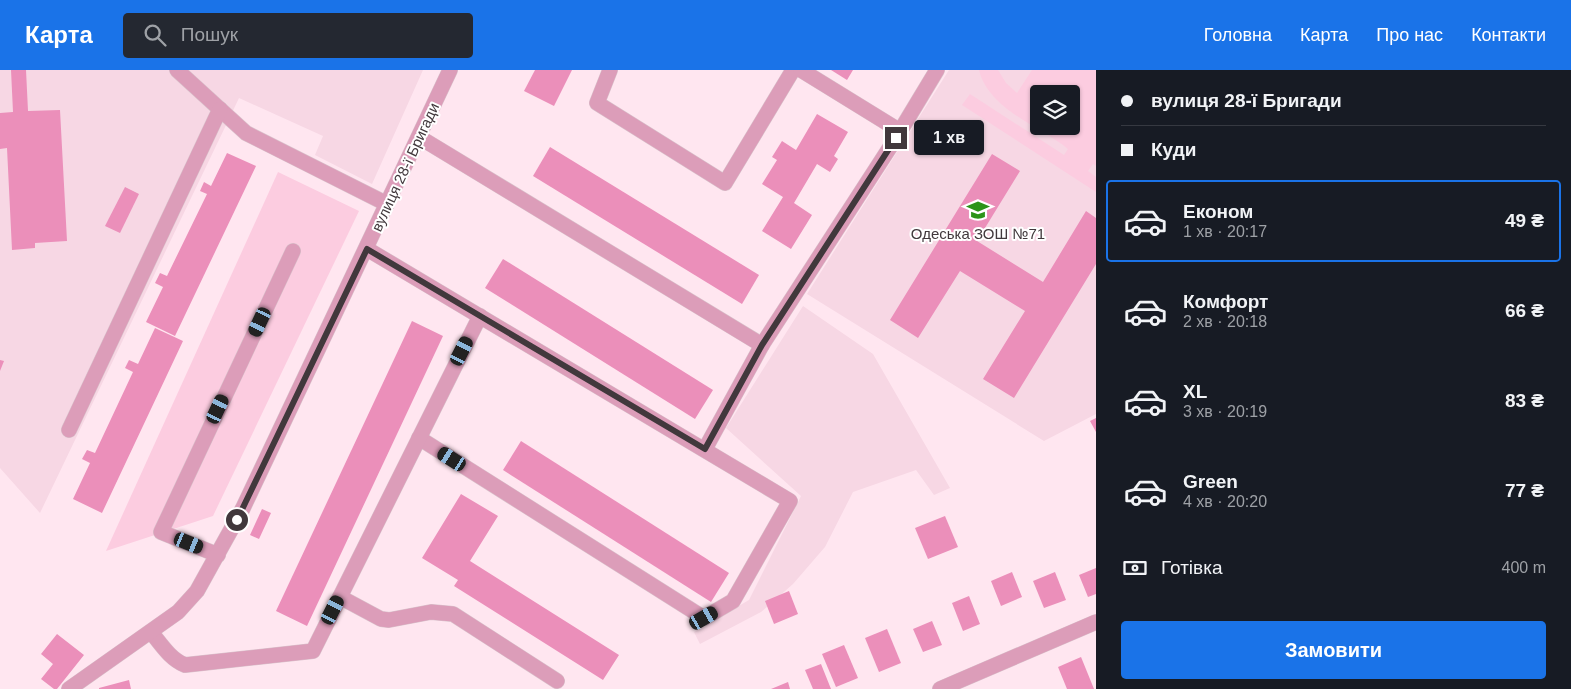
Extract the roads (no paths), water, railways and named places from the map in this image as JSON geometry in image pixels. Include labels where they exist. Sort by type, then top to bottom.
[{"type":"street","points":[[177,70],[246,133],[387,204]]},
{"type":"street","name":"вулиця 28-ї Бригади","points":[[69,689],[178,612],[197,591],[244,508],[450,70]]},
{"type":"street","points":[[610,70],[597,104],[725,182],[793,70]]},
{"type":"street","points":[[801,70],[900,131]]},
{"type":"street","points":[[705,449],[762,345],[900,131],[937,70]]},
{"type":"street","points":[[69,430],[220,109]]},
{"type":"street","points":[[419,137],[762,345]]},
{"type":"street","points":[[367,249],[790,501],[733,601],[704,618],[419,438]]},
{"type":"street","points":[[218,555],[161,532],[293,251]]},
{"type":"street","points":[[151,632],[168,653],[178,662],[185,665],[313,651],[480,316]]},
{"type":"street","points":[[340,597],[381,619],[389,620],[432,612],[453,614],[557,681]]},
{"type":"street","points":[[940,689],[1096,622]]},
{"type":"place","name":"Одеська ЗОШ №71","points":[[978,210]]}]
